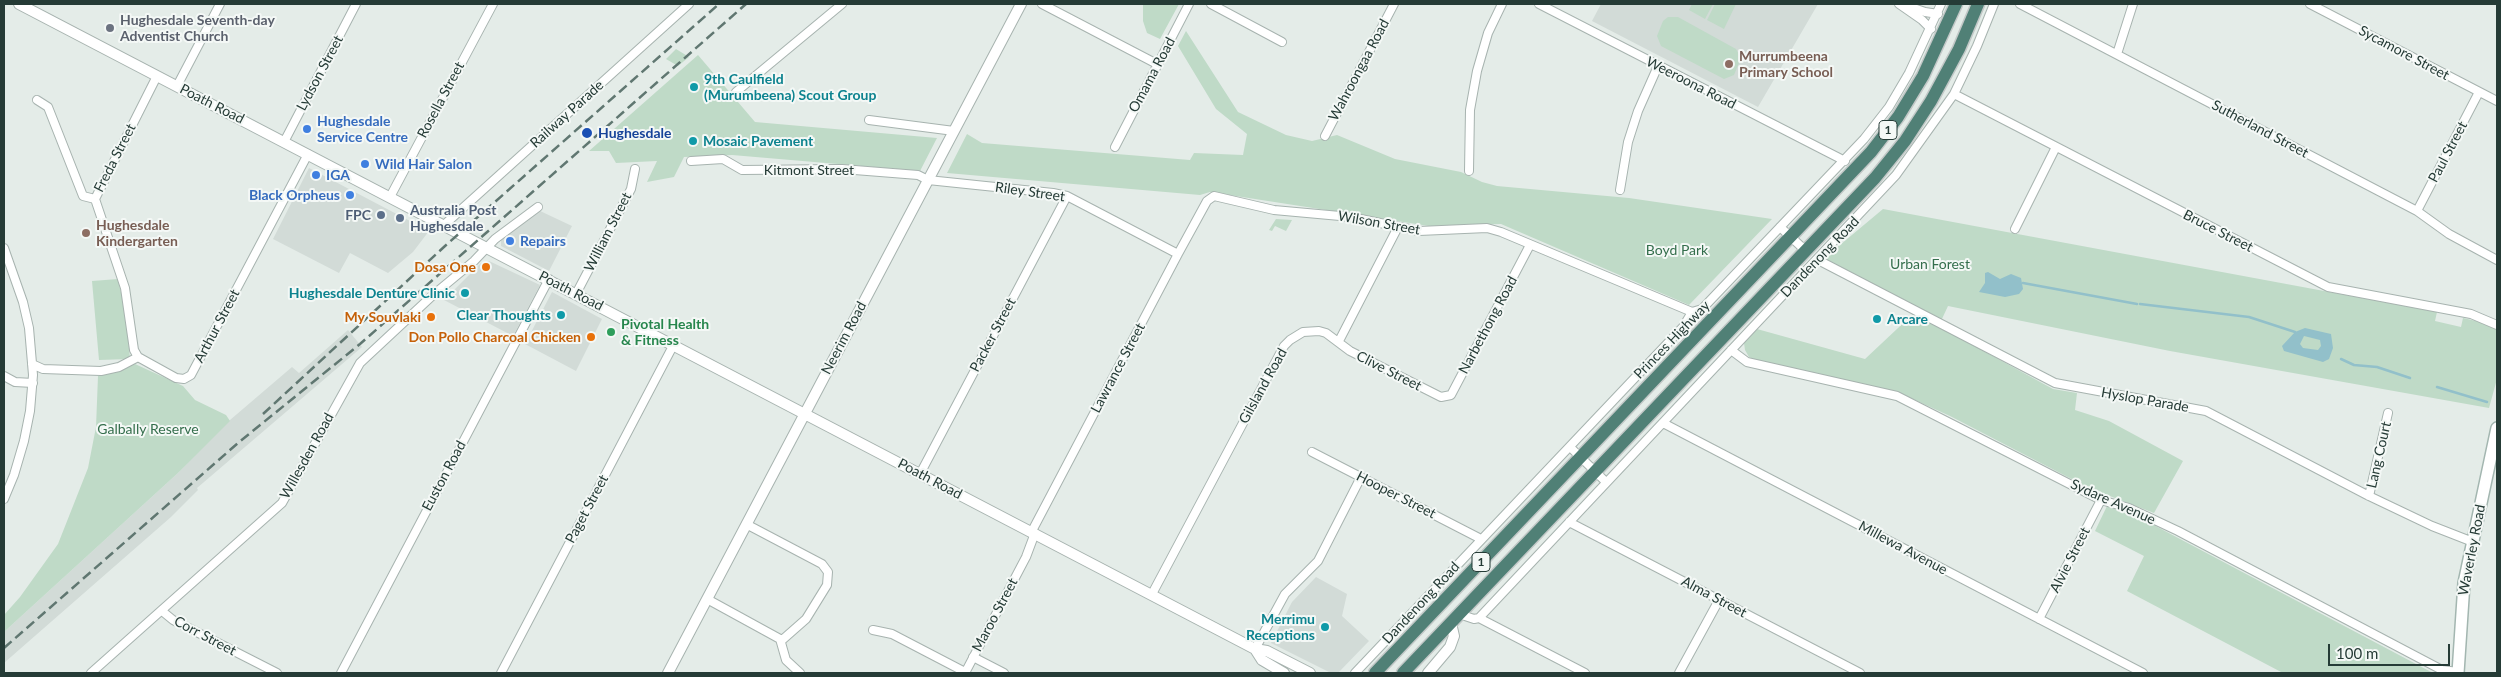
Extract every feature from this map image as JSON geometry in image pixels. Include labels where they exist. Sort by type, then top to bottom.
[{"type":"highway","name":"Princes Highway","points":[[1375,673],[1860,164],[1898,116],[1926,70],[1956,4]]},
{"type":"highway","name":"1","points":[[1403,673],[1875,178],[1918,122],[1952,65],[1978,4]]},
{"type":"main road","name":"Waverley Road","points":[[2458,672],[2464,583],[2497,428]]},
{"type":"street","name":"Poath Road","points":[[19,4],[1256,649],[1267,651],[1310,673]]},
{"type":"street","points":[[177,86],[220,4]]},
{"type":"street","name":"Lydson Street","points":[[284,142],[356,4]]},
{"type":"street","name":"Rosella Street","points":[[390,197],[493,4]]},
{"type":"street","name":"Railway Parade","points":[[444,225],[689,4]]},
{"type":"street","points":[[736,92],[842,4]]},
{"type":"street","name":"Neerim Road","points":[[668,673],[1021,4]]},
{"type":"street","points":[[1042,4],[1157,64]]},
{"type":"street","name":"Omama Road","points":[[1115,147],[1189,4]]},
{"type":"street","points":[[1211,4],[1282,42]]},
{"type":"street","name":"Wahroongaa Road","points":[[1325,136],[1394,4]]},
{"type":"street","points":[[1469,172],[1470,110],[1488,34],[1502,4]]},
{"type":"street","name":"Weeroona Road","points":[[1539,4],[1845,161]]},
{"type":"street","points":[[1900,4],[1938,14]]},
{"type":"street","points":[[1900,4],[1931,29]]},
{"type":"street","name":"Dandenong Road","points":[[1355,673],[1683,327],[1692,312],[1702,309],[1845,161],[1888,107],[1909,73],[1941,4]]},
{"type":"street","name":"Dandenong Road","points":[[1479,618],[1896,175],[1954,94],[1978,46],[1994,4]]},
{"type":"street","name":"Sutherland Street","points":[[2020,4],[2417,212],[2448,234],[2497,260]]},
{"type":"street","points":[[2117,54],[2133,4]]},
{"type":"street","name":"Sycamore Street","points":[[2310,4],[2497,102]]},
{"type":"street","points":[[1620,190],[1628,142],[1638,111],[1658,66]]},
{"type":"street","name":"Freda Street","points":[[138,357],[134,350],[125,288],[94,198],[157,76]]},
{"type":"street","name":"Paul Street","points":[[2417,212],[2479,92]]},
{"type":"street","name":"Bruce Street","points":[[1954,94],[2328,287],[2471,314],[2497,325]]},
{"type":"street","points":[[37,100],[48,107],[83,196],[94,198]]},
{"type":"street","points":[[869,120],[954,131]]},
{"type":"street","points":[[2015,229],[2056,147]]},
{"type":"street","name":"Arthur Street","points":[[138,357],[176,378],[184,379],[192,375],[308,154]]},
{"type":"street","name":"Kitmont Street","points":[[691,161],[723,159],[742,170],[842,170],[918,175],[928,180]]},
{"type":"street","name":"William Street","points":[[576,294],[631,189],[635,169]]},
{"type":"street","name":"Riley Street","points":[[928,180],[1067,196],[1178,254]]},
{"type":"street","name":"Packer Street","points":[[920,474],[1067,196]]},
{"type":"street","name":"Wilson Street","points":[[1205,204],[1210,198],[1218,196],[1274,210],[1351,217],[1419,231],[1486,228],[1501,232],[1692,312]]},
{"type":"street","name":"Lawrance Street","points":[[1036,534],[1205,204]]},
{"type":"street","name":"Willesden Road","points":[[91,673],[282,503],[360,363],[486,247],[538,207]]},
{"type":"street","points":[[1339,340],[1398,227]]},
{"type":"street","name":"Dandenong Road","points":[[1780,227],[1806,251]]},
{"type":"street","name":"Narbethong Road","points":[[1441,397],[1451,395],[1530,245]]},
{"type":"street","points":[[4,248],[23,302],[29,328],[32,364],[32,383],[24,441],[14,475],[4,498]]},
{"type":"street","name":"Hyslop Parade","points":[[1818,260],[2055,383],[2206,410],[2369,496],[2432,526],[2473,542]]},
{"type":"street","name":"Euston Road","points":[[341,673],[549,280]]},
{"type":"street","name":"Gilsland Road","points":[[1152,594],[1284,346],[1296,335],[1311,330],[1326,333],[1339,340]]},
{"type":"street","name":"Clive Street","points":[[1339,340],[1350,351],[1441,397]]},
{"type":"street","name":"Paget Street","points":[[501,673],[674,344]]},
{"type":"street","name":"Sydare Avenue","points":[[1731,350],[1747,362],[1897,396],[2101,500],[2129,508],[2178,531],[2442,670],[2458,672]]},
{"type":"street","points":[[32,364],[43,369],[101,371],[119,367],[138,357]]},
{"type":"street","points":[[4,376],[15,382],[32,383]]},
{"type":"street","name":"Lang Court","points":[[2369,496],[2388,414]]},
{"type":"street","name":"Millewa Avenue","points":[[1663,423],[2143,673]]},
{"type":"street","points":[[1570,447],[1606,482]]},
{"type":"street","name":"Hooper Street","points":[[1312,452],[1481,539]]},
{"type":"street","points":[[1256,649],[1285,594],[1318,561],[1361,477]]},
{"type":"street","name":"Alvie Street","points":[[2039,620],[2101,500]]},
{"type":"street","name":"Alma Street","points":[[1569,522],[1860,673]]},
{"type":"street","points":[[746,524],[822,564],[828,572],[827,585],[806,619],[781,641]]},
{"type":"street","name":"Maroo Street","points":[[965,673],[1026,557],[1036,534]]},
{"type":"street","points":[[707,599],[758,625],[781,641],[786,660],[800,673]]},
{"type":"street","points":[[1679,673],[1719,600]]},
{"type":"street","name":"Corr Street","points":[[162,611],[173,620],[277,673]]},
{"type":"street","points":[[1428,673],[1450,647],[1454,636],[1455,619],[1479,618],[1585,673]]},
{"type":"street","points":[[873,630],[892,634],[965,673]]},
{"type":"street","name":"Poath Road","points":[[1256,649],[1262,660],[1284,673]]},
{"type":"street","points":[[973,657],[1004,673]]},
{"type":"shaded area","name":"Murrumbeena Primary School","points":[[1601,4],[1818,4],[1758,107],[1592,21]]},
{"type":"shaded area","points":[[309,168],[429,231],[413,252],[388,273],[350,253],[339,273],[273,239]]},
{"type":"shaded area","points":[[538,210],[572,226],[549,271],[501,246],[501,237]]},
{"type":"shaded area","points":[[489,261],[540,285],[513,336],[444,300],[481,263]]},
{"type":"shaded area","points":[[552,292],[602,319],[576,371],[525,344]]},
{"type":"shaded area","points":[[348,330],[362,347],[197,488],[198,490],[171,517],[4,663],[4,632],[178,473],[223,426],[292,367],[299,373]]},
{"type":"shaded area","points":[[1316,577],[1347,594],[1342,616],[1369,641],[1338,673],[1331,673],[1271,643],[1292,602]]},
{"type":"green space","points":[[1143,4],[1179,4],[1160,39],[1147,33],[1143,21]]},
{"type":"green space","points":[[1692,4],[1713,4],[1705,19],[1689,10]]},
{"type":"green space","points":[[1715,4],[1736,4],[1724,29],[1707,20]]},
{"type":"green space","points":[[1668,17],[1678,17],[1736,49],[1741,58],[1734,75],[1724,79],[1661,46],[1657,36],[1663,21]]},
{"type":"green space","name":"Boyd Park","points":[[1186,31],[1238,112],[1286,135],[1312,141],[1337,135],[1395,159],[1461,172],[1482,182],[1497,186],[1629,198],[1772,219],[1689,305],[1501,224],[1429,226],[1210,192],[1200,195],[947,173],[967,134],[982,143],[1190,160],[1194,153],[1243,155],[1247,134],[1216,109],[1178,46]]},
{"type":"green space","points":[[676,49],[689,57],[678,66],[666,59]]},
{"type":"green space","points":[[698,55],[755,122],[937,138],[920,171],[732,155],[684,157],[674,177],[647,182],[657,161],[616,163],[609,151],[589,151]]},
{"type":"green space","name":"Urban Forest","points":[[1883,209],[2437,312],[2435,321],[2461,327],[2463,318],[2485,323],[2497,330],[2497,379],[2489,408],[2170,351],[1948,306],[1941,321],[1822,260]]},
{"type":"green space","points":[[1276,219],[1292,220],[1286,231],[1275,226],[1272,231],[1269,230]]},
{"type":"green space","points":[[118,279],[126,315],[130,359],[99,360],[92,281]]},
{"type":"green space","points":[[1914,313],[2053,389],[2077,393],[2075,410],[2109,421],[2183,461],[2154,513],[2089,488],[1950,416],[1906,396],[1756,360],[1749,357],[1745,350],[1744,343],[1757,329],[1865,359]]},
{"type":"green space","name":"Galbally Reserve","points":[[135,364],[183,386],[195,400],[226,415],[230,421],[178,473],[4,632],[4,615],[20,597],[58,544],[88,468],[96,427],[98,376]]},
{"type":"green space","points":[[2107,506],[2148,522],[2433,673],[2283,673],[2127,591],[2144,556],[2095,531]]},
{"type":"water","points":[[1988,272],[2000,279],[2011,274],[2021,278],[2023,289],[2019,294],[2005,297],[1979,292],[1985,283],[1985,273]]},
{"type":"water","points":[[2305,328],[2331,334],[2333,348],[2329,359],[2323,362],[2284,351],[2282,346],[2295,332]],"holes":[[[2304,336],[2320,340],[2321,346],[2318,350],[2303,348],[2300,344]]]},
{"type":"waterway","points":[[2023,283],[2137,304]]},
{"type":"waterway","points":[[2140,304],[2249,317],[2295,332]]},
{"type":"waterway","points":[[2341,359],[2354,365],[2377,367],[2410,378]]},
{"type":"waterway","points":[[2437,387],[2487,402]]},
{"type":"railway","points":[[263,414],[445,246],[719,4]]},
{"type":"railway","points":[[4,648],[238,443],[360,344],[746,4]]},
{"type":"place","name":"Hughesdale Seventh-day Adventist Church","points":[[110,28]]},
{"type":"place","name":"Murrumbeena Primary School","points":[[1729,64]]},
{"type":"place","name":"9th Caulfield (Murumbeena) Scout Group","points":[[694,87]]},
{"type":"place","name":"Hughesdale Service Centre","points":[[307,129]]},
{"type":"place","name":"Hughesdale","points":[[587,133]]},
{"type":"place","name":"Mosaic Pavement","points":[[693,141]]},
{"type":"place","name":"Wild Hair Salon","points":[[365,164]]},
{"type":"place","name":"IGA","points":[[316,175]]},
{"type":"place","name":"Black Orpheus","points":[[350,195]]},
{"type":"place","name":"FPC","points":[[381,215]]},
{"type":"place","name":"Australia Post Hughesdale","points":[[400,218]]},
{"type":"place","name":"Hughesdale Kindergarten","points":[[86,233]]},
{"type":"place","name":"Repairs","points":[[510,241]]},
{"type":"place","name":"Dosa One","points":[[486,267]]},
{"type":"place","name":"Hughesdale Denture Clinic","points":[[465,293]]},
{"type":"place","name":"Clear Thoughts","points":[[561,315]]},
{"type":"place","name":"My Souvlaki","points":[[431,317]]},
{"type":"place","name":"Arcare","points":[[1877,319]]},
{"type":"place","name":"Pivotal Health & Fitness","points":[[611,332]]},
{"type":"place","name":"Don Pollo Charcoal Chicken","points":[[591,337]]},
{"type":"place","name":"Merrimu Receptions","points":[[1325,627]]}]
